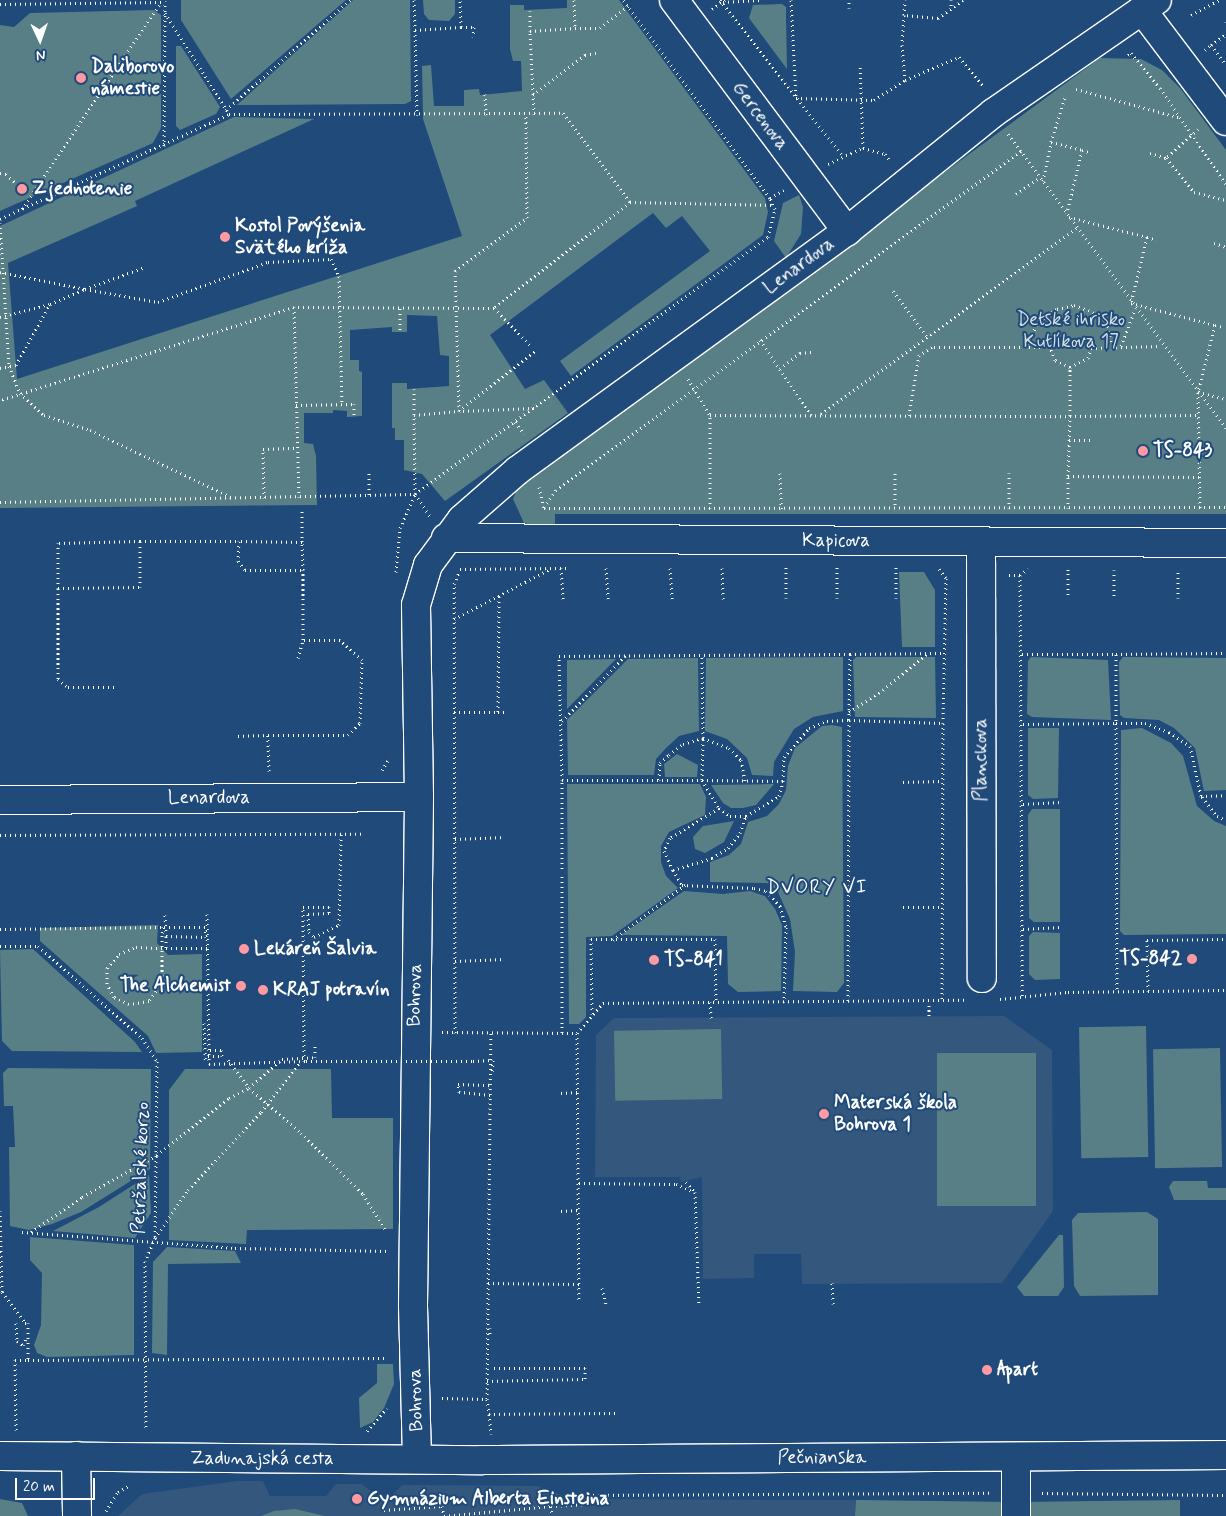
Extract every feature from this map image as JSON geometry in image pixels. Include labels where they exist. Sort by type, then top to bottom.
[{"type":"street","name":"Gercenova","points":[[674,0],[847,231]]},
{"type":"street","points":[[1150,5],[1223,117]]},
{"type":"street","name":"Lenardova","points":[[446,538],[462,519],[518,470],[847,231],[1005,121],[1150,5]]},
{"type":"street","name":"Kapicova","points":[[446,538],[1226,543]]},
{"type":"street","name":"Bohrova","points":[[418,1459],[413,1305],[414,1032],[419,797],[416,605],[428,565],[446,538]]},
{"type":"street","name":"Planckova","points":[[981,542],[982,989]]},
{"type":"street","name":"Lenardova","points":[[0,800],[419,797]]},
{"type":"street","name":"Zadunajská cesta","points":[[8,1447],[76,1456],[146,1459],[418,1459]]},
{"type":"street","name":"Pečnianska","points":[[418,1459],[1016,1458],[1226,1455]]},
{"type":"street","points":[[76,1456],[77,1516]]},
{"type":"street","points":[[1016,1458],[1016,1505]]},
{"type":"path","points":[[226,110],[350,0]]},
{"type":"path","points":[[414,0],[417,115]]},
{"type":"path","points":[[460,0],[461,28]]},
{"type":"path","points":[[574,0],[575,28]]},
{"type":"path","points":[[0,502],[415,494],[768,237],[773,205],[770,198],[623,0]]},
{"type":"path","points":[[722,1],[760,0]]},
{"type":"path","points":[[791,0],[796,98]]},
{"type":"path","points":[[848,8],[849,0]]},
{"type":"path","points":[[905,0],[902,45],[905,80]]},
{"type":"path","points":[[951,0],[951,9]]},
{"type":"path","points":[[904,15],[938,18],[963,0]]},
{"type":"path","points":[[1191,15],[1219,0]]},
{"type":"path","points":[[0,4],[164,1]]},
{"type":"path","points":[[164,1],[164,146]]},
{"type":"path","points":[[22,210],[164,1]]},
{"type":"path","points":[[722,1],[796,98],[842,154]]},
{"type":"path","points":[[530,31],[600,28],[628,6]]},
{"type":"path","points":[[530,10],[534,114]]},
{"type":"path","points":[[165,13],[229,114]]},
{"type":"path","points":[[415,30],[474,27],[474,37]]},
{"type":"path","points":[[1212,45],[1226,34]]},
{"type":"path","points":[[533,95],[585,56],[600,52]]},
{"type":"path","points":[[1123,58],[1131,54],[1179,117],[1226,184]]},
{"type":"path","points":[[796,98],[874,100],[905,80],[959,57],[1005,121],[1021,150],[1043,181],[1162,346],[1226,428]]},
{"type":"path","points":[[770,198],[806,178],[842,154],[863,148],[860,64]]},
{"type":"path","points":[[1058,101],[1083,84]]},
{"type":"path","points":[[1075,89],[1179,117]]},
{"type":"path","points":[[485,94],[486,115]]},
{"type":"path","points":[[1043,181],[1051,142],[1066,95]]},
{"type":"path","points":[[0,218],[22,210],[164,146],[229,114],[526,115],[562,113],[630,202]]},
{"type":"path","points":[[459,411],[455,271],[527,218],[526,115]]},
{"type":"path","points":[[1166,158],[1190,135],[1223,117]]},
{"type":"path","points":[[1051,142],[1092,152]]},
{"type":"path","points":[[1021,150],[556,490],[544,508],[1226,507]]},
{"type":"path","points":[[1068,215],[1082,150]]},
{"type":"path","points":[[1150,154],[1166,158],[1194,192],[1226,200]]},
{"type":"path","points":[[0,173],[6,174],[22,189]]},
{"type":"path","points":[[1016,194],[1040,176]]},
{"type":"path","points":[[0,400],[294,307],[494,308],[630,202],[773,205]]},
{"type":"path","points":[[1068,215],[1157,240]]},
{"type":"path","points":[[0,223],[1,272],[9,366],[20,394],[44,415],[90,430],[234,498]]},
{"type":"path","points":[[820,415],[1077,228]]},
{"type":"path","points":[[1131,303],[1147,237]]},
{"type":"path","points":[[1214,243],[1226,247]]},
{"type":"path","points":[[1,272],[158,302],[268,262],[331,259],[339,276],[342,404]]},
{"type":"path","points":[[0,317],[50,304],[145,267]]},
{"type":"path","points":[[893,291],[927,337]]},
{"type":"path","points":[[1131,303],[1222,327]]},
{"type":"path","points":[[0,368],[16,365],[50,304]]},
{"type":"path","points":[[1024,348],[1039,321],[1057,308],[1074,304],[1093,312],[1108,326],[1112,347]]},
{"type":"path","points":[[294,307],[298,497]]},
{"type":"path","points":[[400,308],[400,332]]},
{"type":"path","points":[[494,308],[530,345]]},
{"type":"path","points":[[1121,347],[1136,309]]},
{"type":"path","points":[[1200,508],[1198,392],[1215,325]]},
{"type":"path","points":[[760,340],[811,415]]},
{"type":"path","points":[[919,343],[925,350]]},
{"type":"path","points":[[1070,367],[1088,358],[1091,348],[1162,346]]},
{"type":"path","points":[[909,415],[919,355],[925,350],[1050,348],[1055,360],[1070,367]]},
{"type":"path","points":[[459,411],[535,351]]},
{"type":"path","points":[[780,369],[800,352],[811,352]]},
{"type":"path","points":[[673,358],[695,388],[710,415],[710,508]]},
{"type":"path","points":[[1068,508],[1070,367]]},
{"type":"path","points":[[395,577],[400,528],[415,494],[414,389]]},
{"type":"path","points":[[1198,392],[1226,400]]},
{"type":"path","points":[[296,405],[354,404],[354,417]]},
{"type":"path","points":[[414,415],[535,408]]},
{"type":"path","points":[[710,415],[1198,415]]},
{"type":"path","points":[[1069,440],[1090,440]]},
{"type":"path","points":[[264,498],[263,449],[297,448]]},
{"type":"path","points":[[369,473],[369,495]]},
{"type":"path","points":[[780,473],[780,509]]},
{"type":"path","points":[[895,473],[895,508]]},
{"type":"path","points":[[1009,473],[1009,508]]},
{"type":"path","points":[[1068,476],[1198,478]]},
{"type":"path","points":[[415,494],[446,538]]},
{"type":"path","points":[[298,658],[303,640],[302,510]]},
{"type":"path","points":[[58,588],[140,587],[140,541]]},
{"type":"path","points":[[239,541],[238,561],[245,570],[303,570]]},
{"type":"path","points":[[118,687],[68,687],[58,679],[58,542],[302,542]]},
{"type":"path","points":[[896,566],[896,598]]},
{"type":"path","points":[[1068,566],[1068,598]]},
{"type":"path","points":[[1114,566],[1114,598]]},
{"type":"path","points":[[786,567],[786,598]]},
{"type":"path","points":[[837,567],[837,598]]},
{"type":"path","points":[[1178,567],[1178,598]]},
{"type":"path","points":[[561,568],[562,600]]},
{"type":"path","points":[[606,568],[608,599]]},
{"type":"path","points":[[670,568],[672,599]]},
{"type":"path","points":[[722,568],[723,599]]},
{"type":"path","points":[[455,1032],[454,584],[460,569]]},
{"type":"path","points":[[454,619],[550,569]]},
{"type":"path","points":[[1020,575],[1023,804],[1022,997]]},
{"type":"path","points":[[942,1000],[943,723],[946,578]]},
{"type":"path","points":[[498,712],[499,595]]},
{"type":"path","points":[[238,736],[348,735],[360,723],[362,660],[340,640],[303,640]]},
{"type":"path","points":[[849,712],[884,690],[928,653]]},
{"type":"path","points":[[562,1033],[562,721],[559,656],[945,653]]},
{"type":"path","points":[[1022,654],[1226,653]]},
{"type":"path","points":[[702,654],[702,780],[719,808],[730,816],[746,816],[779,796],[783,781],[784,757],[809,728],[827,721],[849,720],[943,723]]},
{"type":"path","points":[[848,1001],[850,654]]},
{"type":"path","points":[[1116,654],[1117,992]]},
{"type":"path","points":[[562,721],[626,655]]},
{"type":"path","points":[[454,712],[505,712]]},
{"type":"path","points":[[1022,724],[1145,723],[1169,732],[1190,746],[1201,796],[1217,816],[1226,820]]},
{"type":"path","points":[[268,735],[269,776]]},
{"type":"path","points":[[659,780],[660,763],[668,755],[682,744],[703,738],[729,748],[741,760],[745,781]]},
{"type":"path","points":[[379,773],[386,766],[393,750]]},
{"type":"path","points":[[562,780],[783,781]]},
{"type":"path","points":[[903,782],[943,781]]},
{"type":"path","points":[[1201,796],[1226,795]]},
{"type":"path","points":[[1023,804],[1061,802]]},
{"type":"path","points":[[719,808],[670,838],[664,852],[682,885],[754,888],[766,891],[780,906],[786,927],[784,1002]]},
{"type":"path","points":[[673,870],[712,858],[728,848],[740,833],[746,816]]},
{"type":"path","points":[[155,1238],[188,1190],[268,1105],[304,1061],[303,907],[329,907],[329,913],[308,914],[308,932],[314,937],[339,925],[341,834]]},
{"type":"path","points":[[0,835],[361,834]]},
{"type":"path","points":[[455,838],[505,837]]},
{"type":"path","points":[[613,940],[686,885]]},
{"type":"path","points":[[903,907],[943,907]]},
{"type":"path","points":[[207,914],[209,1064],[304,1061],[493,1060],[489,1285],[490,1337]]},
{"type":"path","points":[[165,915],[166,948]]},
{"type":"path","points":[[163,927],[162,935],[162,945],[162,954],[162,964],[162,983],[149,1001],[129,1004],[114,997],[107,984],[107,968],[119,954],[136,947],[156,948],[161,948],[166,948],[208,948]]},
{"type":"path","points":[[0,929],[205,927],[206,937],[166,936]]},
{"type":"path","points":[[1023,929],[1062,927]]},
{"type":"path","points":[[592,1016],[591,940],[715,939],[716,1002]]},
{"type":"path","points":[[1148,991],[1148,940],[1226,939]]},
{"type":"path","name":"Petržalské korzo","points":[[0,946],[38,946],[142,1038],[157,1062],[155,1238],[145,1261],[146,1478],[118,1492],[109,1502],[104,1516]]},
{"type":"path","points":[[455,961],[505,960]]},
{"type":"path","points":[[579,1301],[581,1284],[577,1033],[603,1003],[942,1000],[982,989],[1022,997],[1117,992],[1226,990]]},
{"type":"path","points":[[710,1002],[711,1018]]},
{"type":"path","points":[[929,1005],[929,1016]]},
{"type":"path","points":[[204,1023],[205,1058],[222,1056],[221,1050],[209,1050]]},
{"type":"path","points":[[414,1032],[577,1033]]},
{"type":"path","points":[[31,1232],[82,1197],[157,1155],[229,1098],[249,1088],[282,1059],[315,1057],[315,1043]]},
{"type":"path","points":[[228,1060],[249,1088],[301,1133],[363,1194],[390,1235]]},
{"type":"path","points":[[490,1095],[459,1092],[458,1084],[492,1085]]},
{"type":"path","points":[[561,1093],[578,1092]]},
{"type":"path","points":[[686,1182],[695,1192],[699,1304]]},
{"type":"path","points":[[579,1183],[676,1184],[695,1192]]},
{"type":"path","points":[[561,1211],[579,1210]]},
{"type":"path","points":[[0,1211],[2,1292],[25,1323],[28,1323],[28,1360]]},
{"type":"path","points":[[22,1232],[153,1244],[395,1251]]},
{"type":"path","points":[[489,1285],[581,1284]]},
{"type":"path","points":[[832,1284],[833,1304]]},
{"type":"path","points":[[602,1288],[606,1304]]},
{"type":"path","points":[[16,1323],[17,1341],[23,1345],[26,1341],[25,1323]]},
{"type":"path","points":[[8,1447],[15,1360],[396,1358]]},
{"type":"path","points":[[487,1381],[585,1379],[585,1368],[490,1368]]},
{"type":"path","points":[[487,1400],[489,1414],[619,1412]]},
{"type":"path","points":[[583,1496],[1016,1505],[1226,1495]]},
{"type":"path","points":[[384,1510],[442,1506],[444,1516],[584,1504]]},
{"type":"path","points":[[551,1506],[552,1516]]},
{"type":"shaded area","name":"Materská škola Bohrova 1","points":[[1004,1016],[1052,1050],[1053,1211],[1002,1283],[802,1284],[801,1254],[754,1254],[754,1278],[703,1279],[702,1177],[681,1182],[680,1177],[595,1177],[596,1035],[614,1018]]},
{"type":"shaded area","name":"Gymnázium Alberta Einsteina","points":[[237,1481],[263,1481],[270,1496],[326,1496],[336,1484],[362,1484],[377,1496],[391,1496],[402,1485],[537,1486],[570,1498],[584,1499],[856,1500],[855,1516],[118,1516],[142,1494]]},
{"type":"green space","points":[[181,0],[346,0],[231,99],[181,20]]},
{"type":"green space","points":[[353,0],[410,0],[411,101],[405,104],[237,105]]},
{"type":"green space","points":[[423,0],[455,0],[455,14],[449,21],[429,20],[424,14]]},
{"type":"green space","points":[[567,0],[619,0],[765,198],[768,212],[763,235],[571,376],[560,361],[710,251],[682,216],[666,228],[653,213],[490,335],[525,389],[544,380],[568,413],[445,501],[422,474],[404,470],[404,440],[395,440],[395,428],[392,428],[392,383],[407,383],[407,389],[449,386],[449,356],[440,355],[437,316],[407,315],[407,332],[392,332],[392,327],[350,330],[350,360],[359,360],[359,371],[362,372],[362,416],[347,417],[347,411],[333,410],[333,413],[304,413],[304,443],[313,444],[316,456],[317,505],[0,508],[0,226],[234,117],[314,119],[135,201],[137,206],[8,263],[17,379],[462,236],[423,119],[422,66],[431,65],[434,106],[464,106],[464,90],[479,89],[480,95],[522,91],[521,61],[513,61],[510,49],[510,5],[524,5],[524,10],[567,8]]},
{"type":"green space","points":[[782,4],[786,7],[787,69],[749,18],[753,5]]},
{"type":"green space","name":"Daliborovo námestie","points":[[154,10],[161,15],[161,128],[153,143],[0,211],[0,25],[14,27],[30,13]]},
{"type":"green space","points":[[176,46],[181,46],[220,107],[216,114],[180,130],[176,126]]},
{"type":"green space","name":"Detské ihrisko Kutlíkova 17","points":[[1100,58],[1141,59],[1162,70],[1180,88],[1226,150],[1226,514],[555,514],[555,536],[524,523],[513,499],[519,485]]},
{"type":"green space","points":[[799,195],[803,207],[801,234],[786,258],[774,241],[783,203]]},
{"type":"green space","points":[[899,572],[924,572],[935,590],[935,647],[902,647]]},
{"type":"green space","points":[[843,657],[843,711],[813,717],[794,729],[774,762],[773,776],[752,775],[747,758],[727,739],[705,731],[706,658]]},
{"type":"green space","points":[[856,657],[935,657],[936,718],[855,717],[853,660]]},
{"type":"green space","points":[[1031,657],[1108,660],[1111,720],[1032,717],[1027,714],[1028,661]]},
{"type":"green space","points":[[1123,657],[1226,658],[1226,790],[1204,791],[1195,748],[1174,728],[1159,720],[1124,718],[1120,715],[1119,662]]},
{"type":"green space","points":[[698,658],[699,731],[679,736],[666,748],[656,759],[654,775],[568,775],[567,720],[628,659]]},
{"type":"green space","points":[[616,659],[567,709],[567,660]]},
{"type":"green space","points":[[822,726],[842,727],[844,983],[837,992],[793,991],[795,952],[790,919],[778,892],[767,883],[710,882],[710,862],[729,855],[741,844],[748,822],[767,816],[779,804],[786,790],[788,766],[795,748]]},
{"type":"green space","points":[[1028,728],[1059,728],[1058,798],[1033,799],[1028,795]]},
{"type":"green space","points":[[1142,728],[1171,743],[1183,756],[1197,806],[1214,821],[1226,826],[1226,934],[1124,935],[1120,931],[1121,730]]},
{"type":"green space","points":[[677,754],[698,765],[697,777],[665,777],[664,764]]},
{"type":"green space","points":[[567,784],[700,784],[706,797],[705,815],[669,832],[661,846],[661,862],[666,876],[678,888],[612,936],[586,937],[586,1017],[579,1024],[569,1024]]},
{"type":"green space","points":[[774,784],[756,805],[743,808],[731,808],[723,803],[711,785]]},
{"type":"green space","points":[[1032,809],[1060,809],[1060,922],[1034,922],[1029,918],[1028,815]]},
{"type":"green space","points":[[734,821],[724,842],[705,853],[695,849],[693,837],[703,826]]},
{"type":"green space","points":[[684,891],[723,894],[750,891],[765,896],[775,909],[782,925],[781,991],[738,992],[728,984],[727,936],[621,935]]},
{"type":"green space","points":[[158,925],[157,943],[168,955],[202,954],[202,1052],[156,1053],[148,1036],[40,941],[40,928]]},
{"type":"green space","points":[[1033,932],[1060,933],[1060,979],[1035,980],[1029,974],[1029,936]]},
{"type":"green space","points":[[33,949],[135,1042],[142,1052],[12,1051],[2,1041],[0,950]]},
{"type":"green space","points":[[1146,1026],[1148,1157],[1081,1158],[1079,1027]]},
{"type":"green space","points":[[721,1029],[722,1099],[615,1101],[614,1031]]},
{"type":"green space","points":[[1220,1048],[1222,1167],[1155,1168],[1153,1049]]},
{"type":"green space","points":[[937,1053],[1036,1053],[1036,1206],[937,1206]]},
{"type":"green space","points":[[8,1068],[151,1069],[150,1169],[81,1212],[52,1224],[29,1230],[10,1226],[9,1147],[15,1147],[13,1106],[4,1106],[3,1073]]},
{"type":"green space","points":[[185,1069],[331,1069],[332,1118],[393,1118],[393,1229],[247,1230],[246,1244],[169,1240],[169,1090]]},
{"type":"green space","points":[[149,1175],[151,1213],[135,1238],[53,1231],[99,1207]]},
{"type":"green space","points":[[1173,1181],[1207,1181],[1208,1188],[1226,1188],[1226,1200],[1174,1200],[1169,1187]]},
{"type":"green space","points":[[1147,1212],[1158,1219],[1158,1295],[1080,1296],[1074,1286],[1072,1220],[1078,1213]]},
{"type":"green space","points":[[1059,1235],[1063,1235],[1064,1287],[1058,1296],[1024,1296],[1017,1287]]},
{"type":"green space","points":[[30,1237],[134,1245],[134,1355],[47,1357],[37,1353],[34,1345],[41,1325],[42,1273],[30,1260]]},
{"type":"green space","points":[[167,1247],[235,1251],[241,1263],[168,1264],[167,1355],[152,1353],[153,1262]]},
{"type":"green space","points":[[377,1364],[393,1364],[394,1384],[384,1408],[373,1422],[360,1428],[359,1398],[377,1383]]},
{"type":"green space","points":[[0,1499],[22,1503],[28,1516],[0,1516]]},
{"type":"green space","points":[[856,1500],[1016,1502],[1180,1500],[1180,1516],[855,1516]]},
{"type":"green space","points":[[295,1509],[325,1516],[261,1516],[274,1511]]},
{"type":"place","name":"Daliborovo námestie","points":[[81,78]]},
{"type":"place","name":"Zjednotenie","points":[[22,189]]},
{"type":"place","name":"Kostol Povýšenia Svätého kríža","points":[[225,237]]},
{"type":"place","name":"TS-843","points":[[1143,451]]},
{"type":"place","name":"Lekáreň Šalvia","points":[[244,949]]},
{"type":"place","name":"TS-842","points":[[1192,959]]},
{"type":"place","name":"TS-841","points":[[654,960]]},
{"type":"place","name":"The Alchemist","points":[[241,986]]},
{"type":"place","name":"KRAJ potravín","points":[[263,990]]},
{"type":"place","name":"Materská škola Bohrova 1","points":[[824,1114]]},
{"type":"place","name":"Apart","points":[[987,1370]]},
{"type":"place","name":"Gymnázium Alberta Einsteina","points":[[357,1499]]},
{"type":"district","name":"DVORY VI","points":[[817,887]]}]
